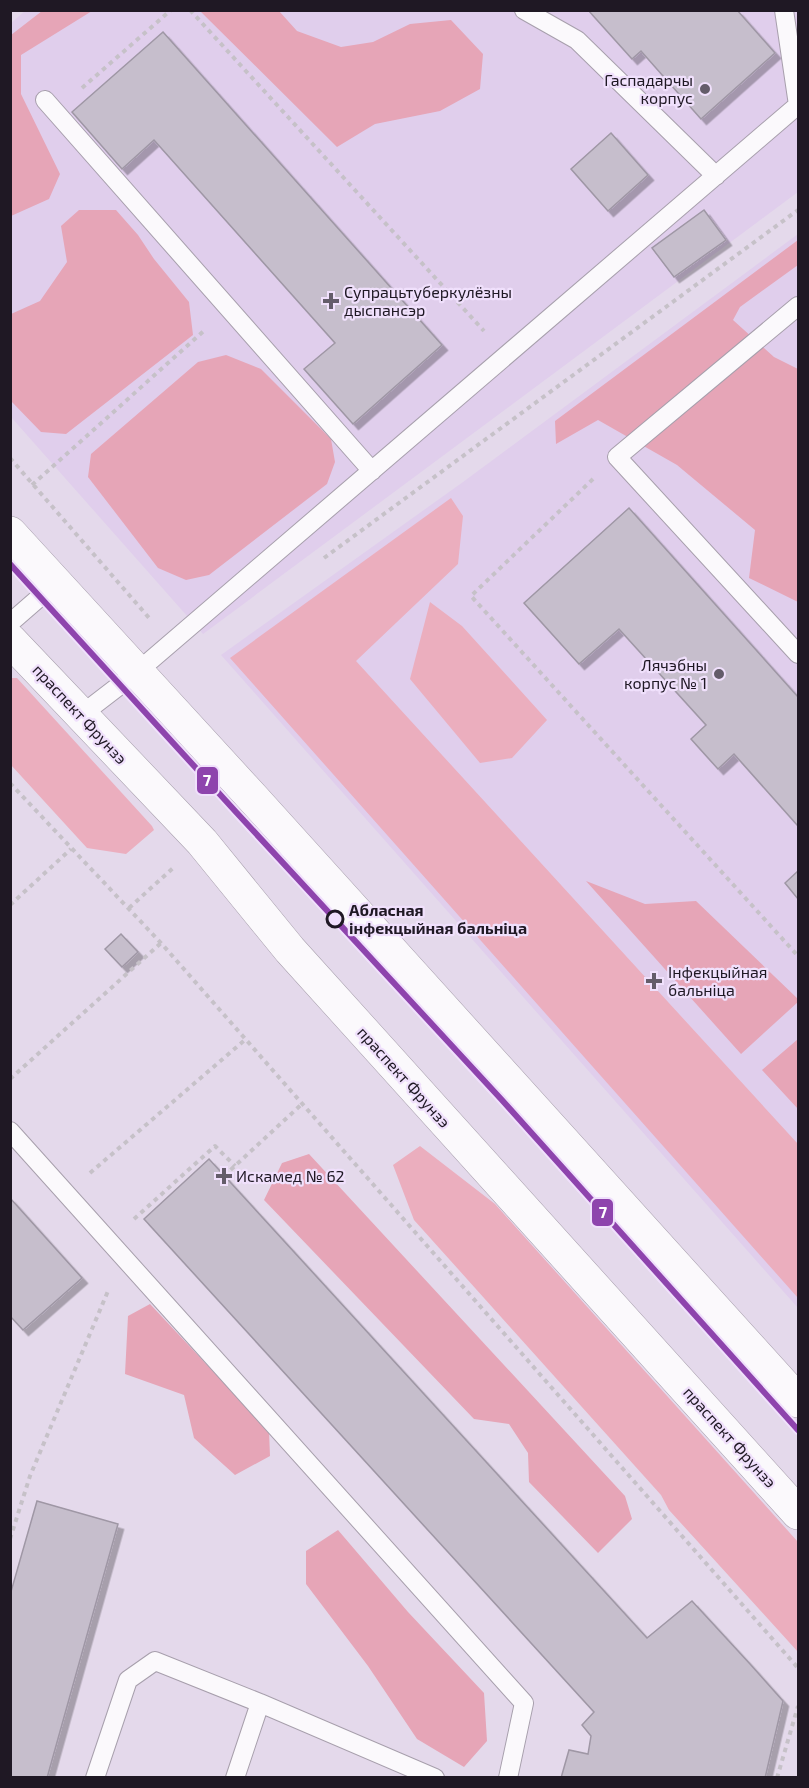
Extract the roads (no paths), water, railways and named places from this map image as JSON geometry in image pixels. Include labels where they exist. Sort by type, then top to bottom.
[{"type":"main road","points":[[10,533],[798,1401]]},
{"type":"main road","name":"праспект Фрунзэ","points":[[10,640],[202,842],[290,951],[798,1513]]},
{"type":"lane","points":[[524,10],[578,40],[716,176]]},
{"type":"lane","points":[[81,715],[137,672],[798,105],[784,10]]},
{"type":"lane","points":[[45,100],[372,471]]},
{"type":"lane","points":[[798,306],[617,457],[798,654]]},
{"type":"lane","points":[[10,623],[56,583]]},
{"type":"lane","points":[[10,1131],[524,1703],[508,1778]]},
{"type":"lane","points":[[95,1778],[128,1680],[155,1661],[435,1778]]},
{"type":"lane","points":[[235,1778],[260,1703]]},
{"type":"place","name":"Гаспадарчы корпус","points":[[705,89]]},
{"type":"place","name":"Супрацьтуберкулёзны дыспансэр","points":[[331,301]]},
{"type":"place","name":"Лячэбны корпус № 1","points":[[719,674]]},
{"type":"place","name":"Абласная інфекцыйная бальніца","points":[[335,919]]},
{"type":"place","name":"Інфекцыйная бальніца","points":[[654,981]]},
{"type":"place","name":"Искамед № 62","points":[[224,1176]]}]
